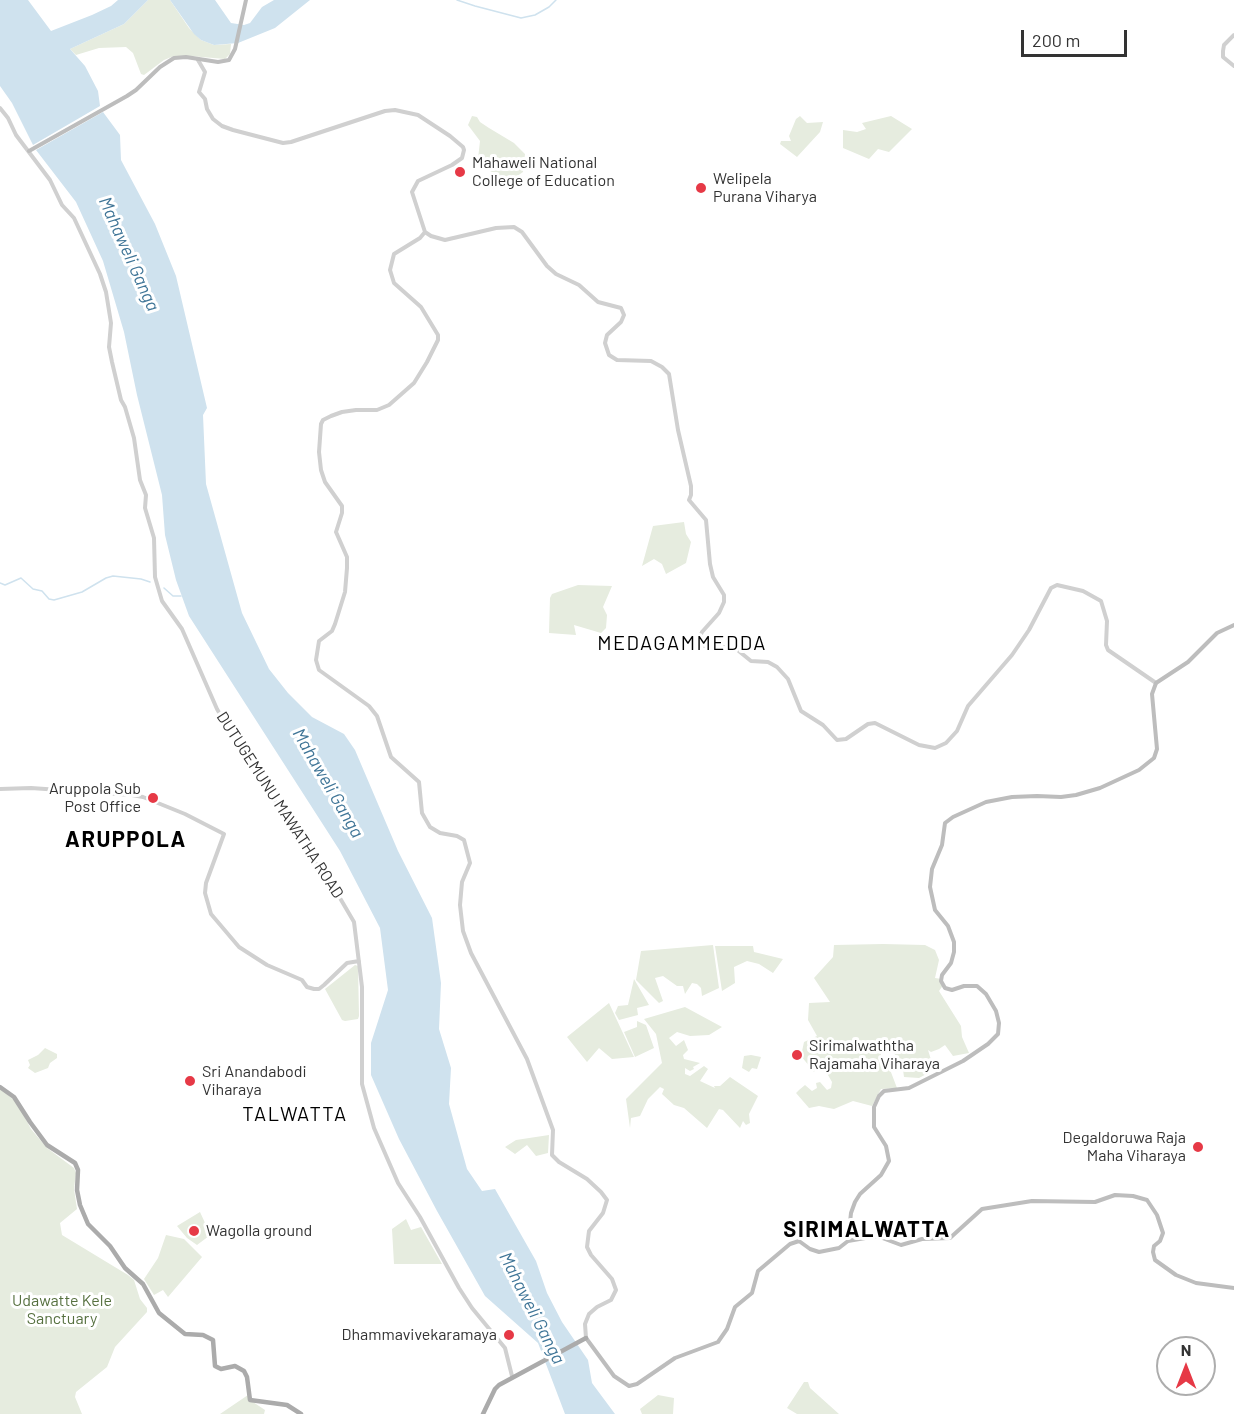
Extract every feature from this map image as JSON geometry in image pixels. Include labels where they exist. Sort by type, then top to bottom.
[{"type":"main road","points":[[29,151],[136,90],[169,61],[179,57],[224,62],[229,60],[234,52],[246,0]]},
{"type":"main road","points":[[848,1241],[851,1213],[855,1202],[881,1174],[889,1161],[887,1148],[874,1126],[874,1107],[879,1096],[884,1091],[909,1088],[963,1061],[988,1044],[998,1034],[999,1023],[996,1011],[986,993],[977,986],[964,986],[952,990],[945,988],[941,981],[942,975],[951,963],[954,942],[948,926],[934,910],[930,887],[932,869],[942,845],[942,831],[945,823],[986,802],[1012,797],[1076,795],[1100,788],[1139,770],[1154,758],[1157,749],[1152,694],[1156,683],[1188,663],[1218,633],[1234,625]]},
{"type":"main road","points":[[0,1087],[14,1097],[47,1145],[75,1163],[78,1170],[77,1190],[80,1205],[88,1224],[110,1246],[125,1269],[143,1284],[155,1309],[185,1334],[203,1335],[213,1340],[215,1365],[221,1369],[235,1366],[244,1371],[250,1400],[287,1405],[296,1408],[301,1414]]},
{"type":"main road","points":[[483,1414],[495,1389],[512,1376],[584,1339],[614,1376],[629,1386],[637,1384],[675,1358],[718,1342],[728,1329],[735,1306],[752,1293],[758,1271],[794,1241],[799,1241],[810,1250],[819,1252],[839,1248],[848,1241],[877,1236],[901,1245],[922,1239],[950,1238],[982,1209],[1032,1201],[1095,1202],[1115,1195],[1148,1200],[1157,1215],[1163,1233],[1160,1241],[1154,1246],[1155,1260],[1176,1275],[1196,1283],[1234,1288]]},
{"type":"street","points":[[1234,35],[1224,45],[1222,51],[1223,57],[1234,66]]},
{"type":"street","points":[[198,60],[205,72],[199,92],[205,99],[207,109],[213,119],[233,130],[282,143],[386,111],[395,110],[418,115],[450,136],[464,150],[462,158],[418,181],[412,192],[425,232],[430,236],[445,240],[496,228],[514,227],[522,232],[547,266],[556,274],[579,285],[598,302],[621,308],[624,315],[621,322],[607,335],[605,343],[609,355],[617,360],[651,361],[669,374],[678,430],[691,486],[691,495],[688,500],[706,520],[713,577],[724,595],[724,602],[719,613],[702,632],[698,641],[705,646],[735,648],[751,661],[768,662],[777,667],[788,679],[801,711],[823,725],[835,739],[839,741],[846,739],[872,723],[879,724],[919,745],[935,748],[946,743],[957,731],[968,706],[1012,655],[1029,630],[1051,588],[1057,585],[1083,591],[1101,601],[1107,621],[1108,651],[1156,683]]},
{"type":"street","name":"DUTUGEMUNU MAWATHA ROAD","points":[[0,108],[16,135],[50,180],[62,205],[74,218],[106,292],[111,323],[109,347],[121,400],[134,438],[140,480],[146,495],[145,508],[154,538],[155,577],[162,601],[182,629],[218,709],[239,747],[269,793],[300,833],[312,858],[338,893],[354,922],[362,987],[362,1084],[374,1128],[398,1183],[420,1217],[459,1288],[472,1308],[505,1348],[512,1376]]},
{"type":"street","points":[[425,232],[420,238],[394,254],[390,270],[394,283],[421,307],[438,335],[428,362],[414,383],[389,405],[377,410],[342,412],[331,416],[321,424],[319,452],[321,470],[342,506],[336,532],[348,557],[345,592],[332,631],[319,641],[316,660],[319,670],[369,706],[377,716],[391,757],[419,782],[422,813],[430,827],[440,833],[457,836],[464,840],[470,863],[462,882],[460,905],[463,931],[471,953],[527,1059],[553,1130],[552,1155],[587,1179],[607,1200],[603,1212],[589,1231],[588,1247],[591,1255],[612,1279],[616,1290],[611,1300],[589,1314],[585,1324],[584,1339]]},
{"type":"street","points":[[0,789],[31,788],[132,795],[149,799],[185,814],[224,834],[206,883],[205,893],[211,914],[239,947],[267,965],[302,980],[307,987],[314,989],[319,989],[347,963],[359,961]]},
{"type":"green space","points":[[148,0],[170,0],[189,28],[201,40],[214,45],[231,44],[230,54],[225,59],[174,56],[164,60],[144,75],[141,74],[133,53],[126,47],[99,48],[76,55],[70,49],[124,24]]},
{"type":"green space","points":[[472,116],[477,117],[480,122],[514,143],[525,154],[523,172],[510,181],[482,167],[478,159],[480,141],[468,125]]},
{"type":"green space","points":[[800,116],[807,123],[823,122],[820,132],[797,157],[780,144],[781,141],[791,141],[789,136],[796,119]]},
{"type":"green space","points":[[891,116],[912,129],[889,152],[878,149],[869,159],[843,148],[843,130],[857,132],[866,129],[862,123]]},
{"type":"green space","points":[[684,522],[686,534],[691,542],[686,563],[666,574],[662,564],[654,559],[642,566],[653,526]]},
{"type":"green space","points":[[578,585],[612,586],[603,607],[607,615],[606,628],[601,633],[574,625],[576,635],[549,633],[552,594]]},
{"type":"green space","points":[[713,945],[719,988],[702,996],[701,988],[697,984],[692,983],[685,994],[683,986],[677,986],[663,976],[655,978],[663,1001],[659,1003],[636,980],[641,951]]},
{"type":"green space","points":[[834,945],[925,945],[935,950],[939,960],[935,978],[942,979],[944,984],[939,991],[961,1026],[962,1037],[969,1053],[953,1056],[945,1045],[931,1052],[928,1050],[932,1063],[930,1072],[919,1078],[904,1077],[902,1062],[888,1047],[879,1045],[881,1055],[889,1067],[897,1088],[881,1089],[872,1106],[853,1101],[834,1109],[819,1106],[809,1108],[796,1093],[805,1085],[812,1091],[817,1088],[816,1083],[820,1082],[827,1090],[831,1088],[832,1082],[824,1068],[827,1061],[819,1060],[814,1072],[801,1056],[804,1042],[817,1036],[808,1020],[809,1003],[830,1002],[814,978],[833,957]]},
{"type":"green space","points":[[715,946],[753,946],[754,952],[783,959],[773,973],[759,964],[747,961],[734,967],[735,983],[722,991]]},
{"type":"green space","points":[[355,965],[358,966],[359,1016],[358,1019],[345,1021],[342,1020],[325,989]]},
{"type":"green space","points":[[634,979],[649,1005],[637,1008],[638,1015],[619,1020],[615,1013],[618,1006],[628,1005]]},
{"type":"green space","points":[[609,1003],[634,1057],[612,1059],[599,1048],[587,1062],[567,1037]]},
{"type":"green space","points":[[685,1007],[722,1027],[709,1035],[690,1036],[677,1032],[669,1038],[676,1046],[684,1040],[688,1050],[683,1055],[684,1059],[700,1063],[690,1071],[685,1068],[685,1074],[690,1076],[704,1066],[708,1069],[700,1081],[715,1088],[714,1086],[720,1086],[730,1077],[758,1096],[749,1114],[750,1123],[746,1125],[743,1121],[740,1128],[723,1110],[719,1109],[707,1128],[684,1108],[674,1105],[662,1094],[664,1089],[660,1087],[648,1099],[640,1116],[631,1118],[630,1128],[626,1099],[662,1063],[656,1034],[644,1019]]},
{"type":"green space","points":[[637,1021],[646,1025],[654,1048],[635,1057],[624,1032],[637,1027]]},
{"type":"green space","points":[[45,1048],[57,1054],[57,1058],[50,1063],[48,1068],[35,1073],[28,1068],[30,1065],[28,1060]]},
{"type":"green space","points":[[744,1056],[761,1057],[757,1069],[752,1068],[749,1072],[742,1068]]},
{"type":"green space","name":"Udawatte Kele Sanctuary","points":[[0,1088],[17,1103],[31,1129],[47,1148],[74,1168],[77,1209],[60,1223],[62,1235],[134,1280],[140,1299],[147,1308],[147,1312],[115,1347],[107,1367],[76,1392],[75,1397],[82,1414],[0,1414]]},
{"type":"green space","points":[[549,1135],[548,1153],[536,1156],[527,1145],[515,1154],[505,1147],[516,1140]]},
{"type":"green space","name":"Wagolla ground","points":[[200,1212],[209,1236],[197,1245],[187,1238],[177,1226]]},
{"type":"green space","points":[[406,1219],[411,1230],[421,1227],[442,1264],[394,1264],[392,1229]]},
{"type":"green space","points":[[166,1235],[184,1239],[202,1257],[168,1297],[163,1290],[154,1295],[144,1279],[158,1258]]},
{"type":"green space","points":[[804,1382],[808,1382],[810,1388],[839,1414],[797,1414],[787,1408]]},
{"type":"green space","points":[[248,1395],[250,1400],[265,1410],[264,1414],[220,1414]]},
{"type":"green space","points":[[658,1395],[674,1398],[673,1414],[642,1414],[640,1409]]},
{"type":"water","points":[[0,0],[28,0],[51,31],[92,15],[118,0],[148,0],[124,24],[70,49],[85,66],[98,91],[100,106],[33,145],[12,103],[0,86]]},
{"type":"water","points":[[170,0],[215,0],[231,23],[244,25],[250,23],[262,7],[274,0],[310,0],[275,28],[238,43],[214,45],[201,40],[194,34]]},
{"type":"water","name":"Mahaweli Ganga","points":[[103,112],[120,135],[121,160],[155,224],[176,276],[207,408],[203,415],[206,484],[242,613],[269,669],[288,693],[312,717],[344,734],[355,750],[398,851],[432,918],[441,983],[439,1029],[451,1068],[449,1104],[467,1169],[482,1191],[495,1189],[536,1261],[547,1293],[562,1322],[588,1360],[592,1383],[615,1414],[565,1414],[538,1343],[485,1296],[437,1211],[399,1139],[371,1075],[371,1043],[388,990],[380,928],[340,851],[189,616],[176,580],[165,535],[162,495],[124,332],[103,261],[76,202],[36,150]]},
{"type":"waterway","points":[[457,0],[521,18],[535,15],[556,0]]},
{"type":"waterway","points":[[0,583],[5,585],[21,578],[33,589],[42,591],[49,599],[54,600],[82,592],[113,576],[150,582]]},
{"type":"waterway","points":[[164,588],[173,596],[181,596]]},
{"type":"place","name":"Mahaweli National College of Education","points":[[460,172]]},
{"type":"place","name":"Welipela Purana Viharya","points":[[701,188]]},
{"type":"place","name":"Aruppola Sub Post Office","points":[[153,798]]},
{"type":"place","name":"Sirimalwaththa Rajamaha Viharaya","points":[[797,1055]]},
{"type":"place","name":"Sri Anandabodi Viharaya","points":[[190,1081]]},
{"type":"place","name":"Degaldoruwa Raja Maha Viharaya","points":[[1198,1147]]},
{"type":"place","name":"Wagolla ground","points":[[194,1231]]},
{"type":"place","name":"Dhammavivekaramaya","points":[[509,1335]]},
{"type":"district","name":"MEDAGAMMEDDA","points":[[682,643]]},
{"type":"district","name":"ARUPPOLA","points":[[126,840]]},
{"type":"district","name":"TALWATTA","points":[[295,1114]]},
{"type":"district","name":"SIRIMALWATTA","points":[[867,1230]]}]
